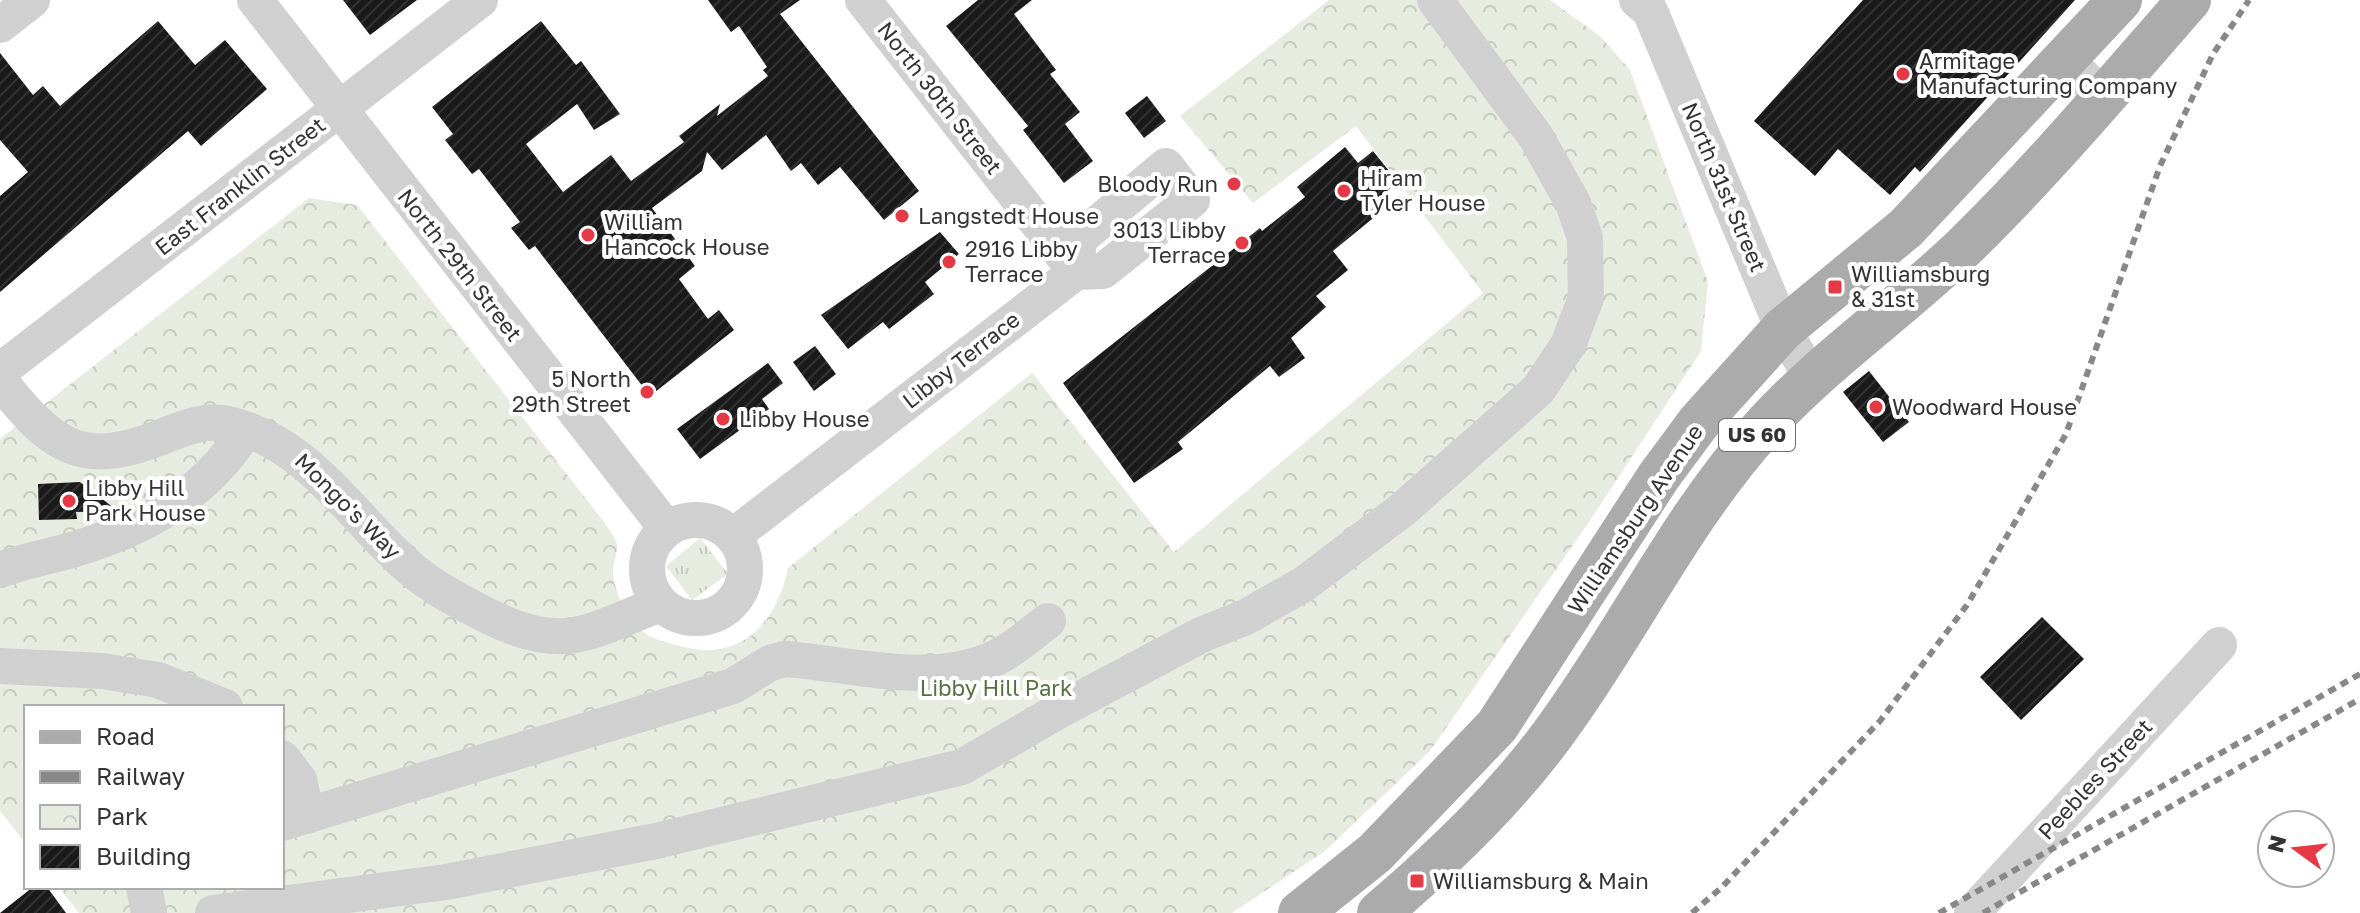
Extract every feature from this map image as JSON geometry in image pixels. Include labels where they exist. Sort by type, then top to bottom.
[{"type":"main road","name":"Williamsburg Avenue","points":[[1300,913],[1355,871],[1437,791],[1497,726],[1531,679],[1659,476],[1699,422],[1783,329],[1906,228],[2120,0]]},
{"type":"main road","name":"US 60","points":[[1379,913],[1495,805],[1572,708],[1708,496],[1759,433],[1811,377],[1962,248],[2104,97],[2189,0]]},
{"type":"street","points":[[0,25],[32,0]]},
{"type":"street","name":"North 29th Street","points":[[255,0],[667,529]]},
{"type":"street","name":"East Franklin Street","points":[[0,371],[480,0]]},
{"type":"street","name":"North 30th Street","points":[[863,0],[1076,272]]},
{"type":"street","points":[[213,913],[446,882],[656,841],[962,767],[1060,710],[1201,635],[1246,617],[1304,584],[1402,510],[1538,390],[1568,345],[1586,298],[1585,238],[1573,203],[1536,137],[1435,0]]},
{"type":"street","name":"North 31st Street","points":[[1637,0],[1650,11],[1783,329],[1811,377]]},
{"type":"street","points":[[2065,59],[2104,97]]},
{"type":"street","name":"Libby Terrace","points":[[733,536],[1076,272]]},
{"type":"street","name":"Mongo's Way","points":[[0,381],[36,426],[58,442],[83,449],[103,453],[136,448],[190,425],[226,423],[291,449],[413,571],[456,599],[507,625],[540,634],[575,635],[661,604]]},
{"type":"street","points":[[0,570],[107,539],[141,525],[180,502],[211,478],[246,430]]},
{"type":"street","points":[[709,521],[733,536],[742,551],[746,567],[743,584],[735,599],[723,610],[700,618],[675,614],[661,604],[647,574],[648,557],[655,542],[667,529],[680,522],[709,521]]},
{"type":"street","points":[[284,761],[299,780],[294,819],[733,686],[770,663],[785,659],[916,672],[958,669],[1004,654],[1048,621]]},
{"type":"street","name":"Peebles Street","points":[[1972,913],[2219,645]]},
{"type":"street","points":[[0,666],[102,671],[158,680],[220,705]]},
{"type":"street","points":[[1531,679],[1572,708]]},
{"type":"street","points":[[144,889],[149,913]]},
{"type":"green space","name":"Libby Hill Park","points":[[1329,0],[1550,0],[1601,37],[1630,70],[1708,282],[1701,351],[1591,519],[1430,751],[1325,851],[1232,913],[79,913],[61,889],[284,889],[284,705],[24,705],[24,841],[0,811],[0,439],[309,198],[357,205],[607,527],[617,544],[613,575],[620,598],[635,625],[656,639],[702,650],[738,644],[765,622],[775,606],[788,568],[1032,373],[1174,552],[1483,293],[1356,126],[1253,203],[1180,116]]},
{"type":"green space","points":[[700,538],[728,574],[692,600],[666,566]]},
{"type":"building","points":[[343,0],[417,0],[370,35]]},
{"type":"building","points":[[708,0],[800,0],[780,14],[919,191],[884,220],[840,167],[818,185],[801,163],[791,171],[766,135],[722,170],[707,152],[702,171],[652,208],[695,266],[679,279],[708,319],[719,310],[734,330],[650,396],[535,246],[529,250],[511,228],[520,222],[479,169],[472,174],[445,140],[453,134],[432,107],[541,21],[576,65],[581,61],[620,114],[594,130],[577,104],[526,144],[563,192],[611,155],[631,181],[684,142],[679,136],[720,104],[717,116],[768,76],[763,70],[767,67],[739,26],[731,32]]},
{"type":"building","points":[[978,0],[1032,0],[1014,14],[1056,70],[1050,74],[1080,112],[1065,124],[1093,161],[1064,183],[1023,130],[1028,126],[946,26]]},
{"type":"building","name":"Armitage Manufacturing Company","points":[[1863,0],[2075,0],[1920,172],[1915,167],[1890,195],[1838,149],[1815,176],[1754,121]]},
{"type":"building","points":[[158,21],[195,65],[225,40],[267,89],[201,146],[188,131],[0,292],[0,196],[28,172],[0,140],[0,53],[33,95],[43,86],[60,106]]},
{"type":"building","points":[[1147,96],[1166,121],[1144,138],[1125,113]]},
{"type":"building","points":[[1345,147],[1358,163],[1373,151],[1398,182],[1381,196],[1389,205],[1333,251],[1348,270],[1316,296],[1326,307],[1291,338],[1305,358],[1279,377],[1270,366],[1178,442],[1183,449],[1134,483],[1063,383],[1260,228],[1262,231],[1305,197],[1297,187]]},
{"type":"building","points":[[940,232],[959,254],[925,282],[934,294],[889,329],[883,322],[848,349],[821,315]]},
{"type":"building","points":[[815,346],[836,374],[814,391],[793,362]]},
{"type":"building","name":"Libby House","points":[[768,363],[783,383],[762,399],[769,409],[700,459],[677,429]]},
{"type":"building","name":"Woodward House","points":[[1869,371],[1909,422],[1883,442],[1843,392]]},
{"type":"building","name":"Libby Hill Park House","points":[[80,482],[118,511],[76,512],[77,519],[39,520],[38,484]]},
{"type":"building","points":[[2042,617],[2084,659],[2021,720],[1980,677]]},
{"type":"building","points":[[30,889],[48,889],[66,913],[0,913]]},
{"type":"railway","points":[[1692,913],[1722,887],[1880,721],[1967,605],[2066,434],[2160,166],[2213,54],[2249,0]]},
{"type":"railway","points":[[1939,913],[2360,674]]},
{"type":"railway","points":[[1983,913],[2360,699]]},
{"type":"place","name":"Armitage Manufacturing Company","points":[[1903,74]]},
{"type":"place","name":"Bloody Run","points":[[1234,184]]},
{"type":"place","name":"Hiram Tyler House","points":[[1344,191]]},
{"type":"place","name":"Langstedt House","points":[[902,216]]},
{"type":"place","name":"William Hancock House","points":[[588,235]]},
{"type":"place","name":"3013 Libby Terrace","points":[[1242,243]]},
{"type":"place","name":"2916 Libby Terrace","points":[[949,262]]},
{"type":"place","name":"Williamsburg & 31st","points":[[1835,287]]},
{"type":"place","name":"5 North 29th Street","points":[[647,392]]},
{"type":"place","name":"Woodward House","points":[[1876,407]]},
{"type":"place","name":"Libby House","points":[[723,419]]},
{"type":"place","name":"Libby Hill Park House","points":[[69,501]]},
{"type":"place","name":"Williamsburg & Main","points":[[1417,881]]}]
